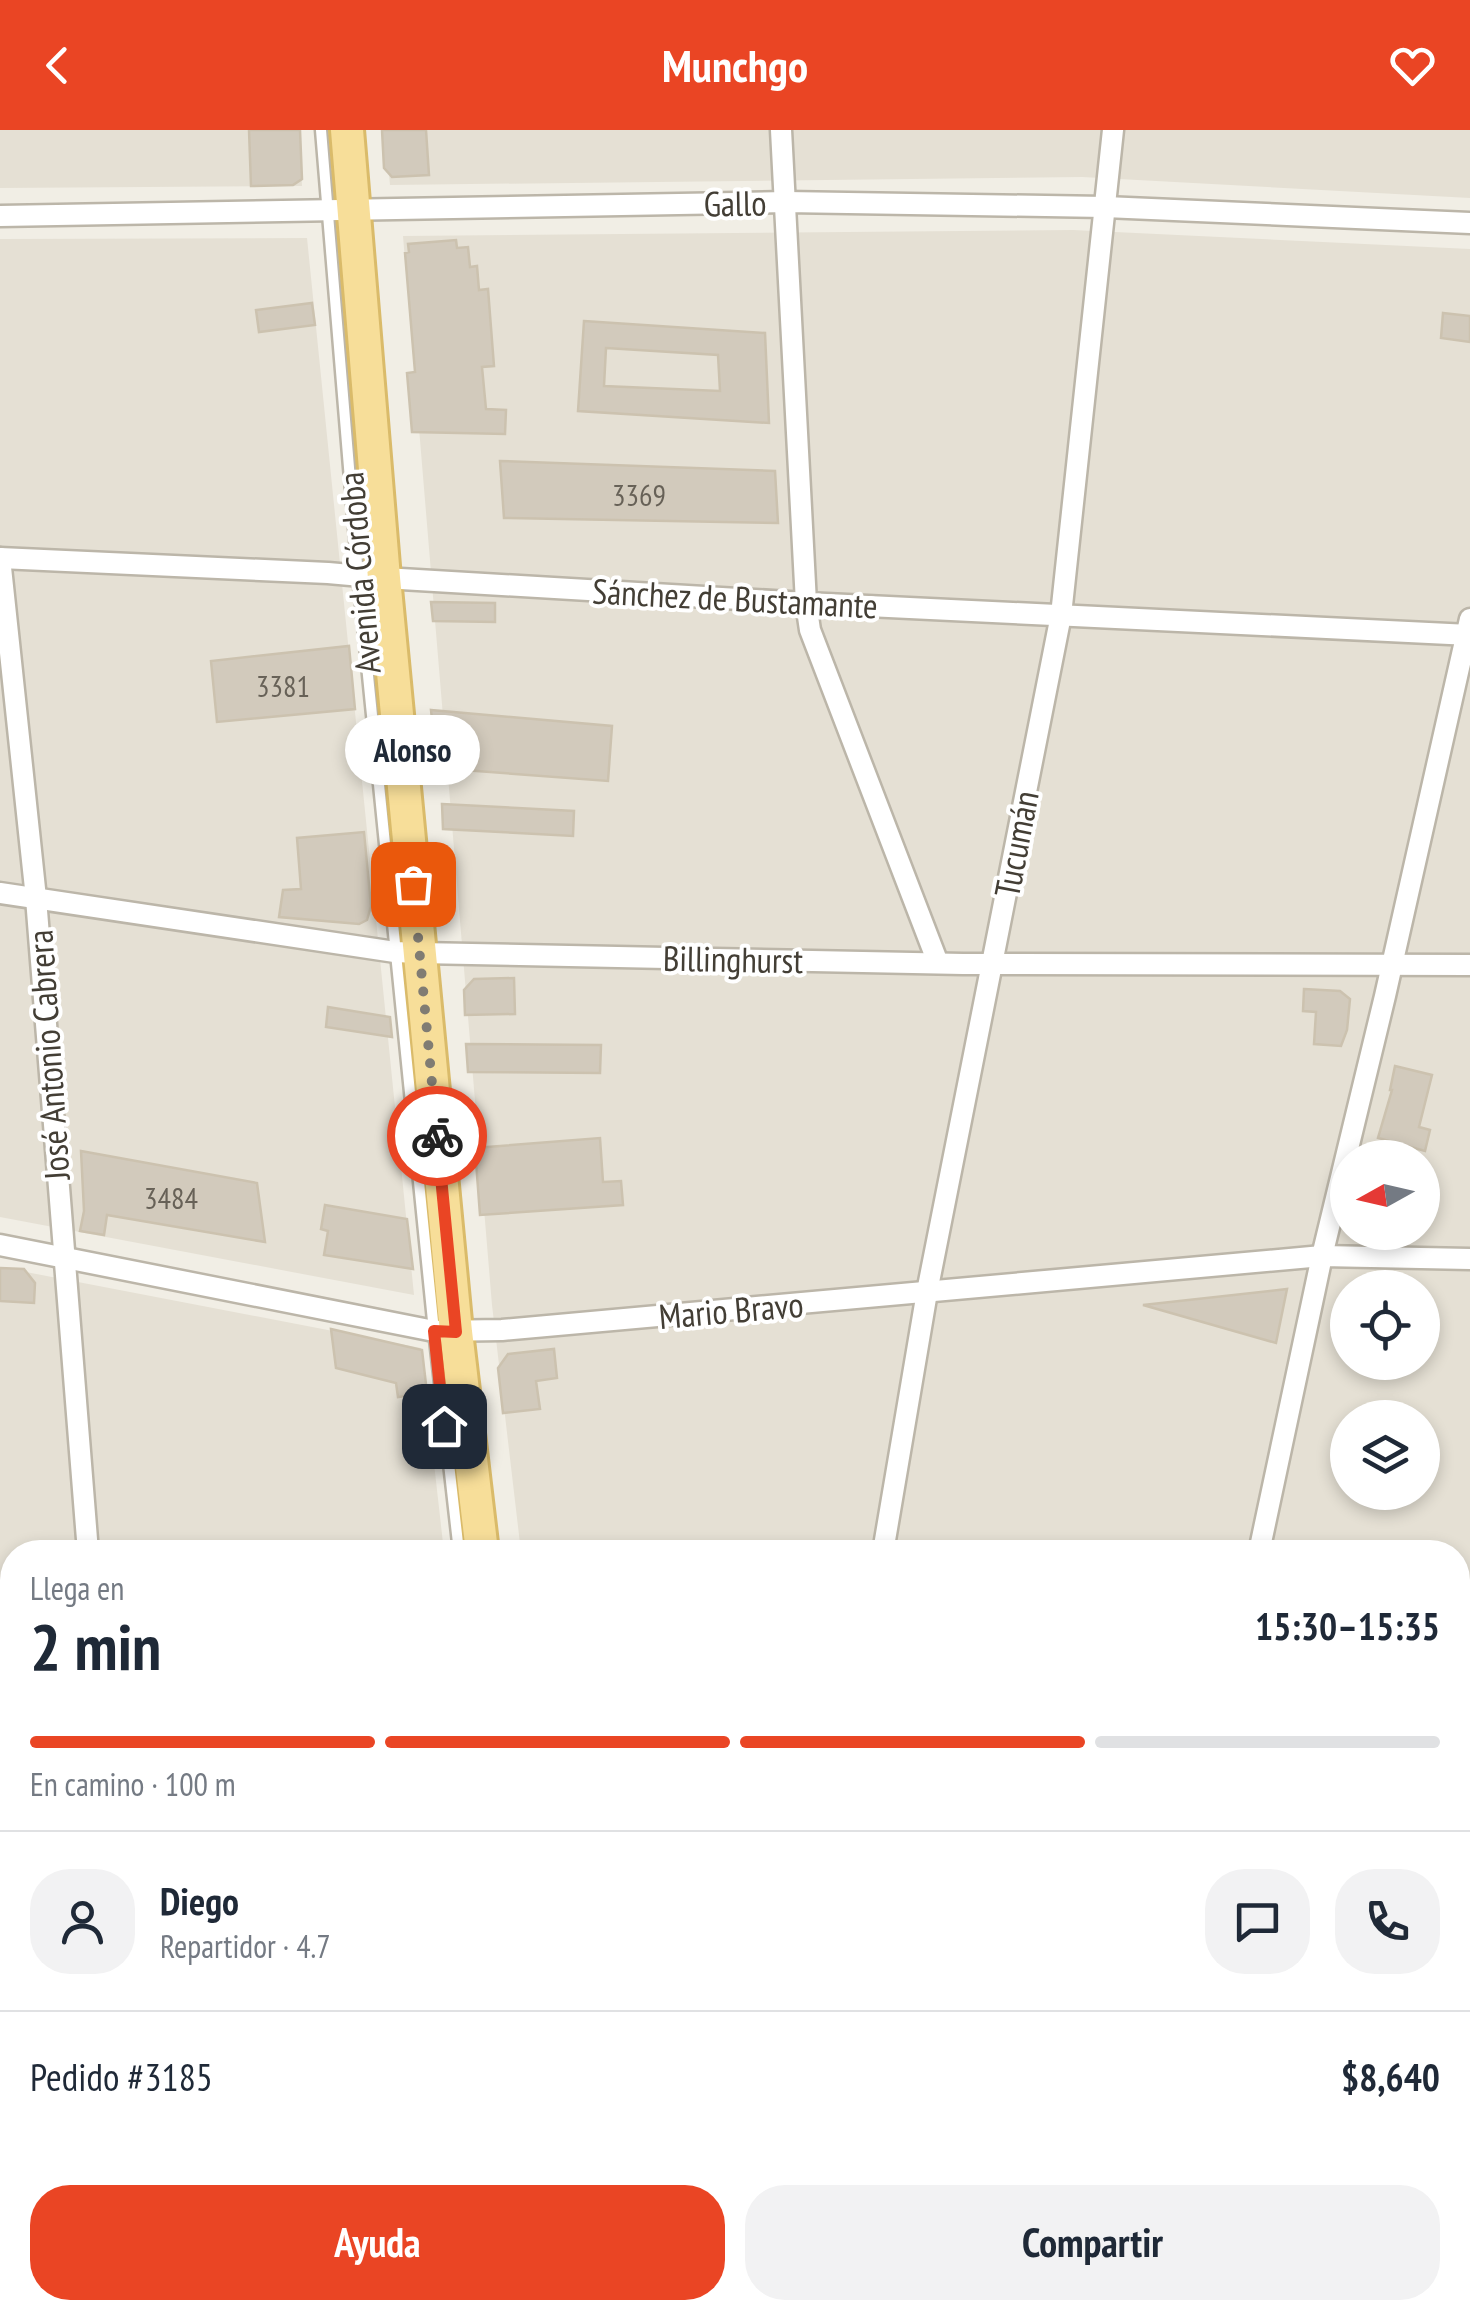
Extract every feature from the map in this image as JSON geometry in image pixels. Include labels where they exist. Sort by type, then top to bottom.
[{"type":"main road","name":"Avenida Córdoba","points":[[347,130],[339,210],[371,577],[445,1332],[480,1540]]},
{"type":"street","points":[[781,130],[810,630],[938,963]]},
{"type":"street","name":"Tucumán","points":[[885,1540],[927,1292],[1061,615],[1113,130]]},
{"type":"street","name":"Gallo","points":[[0,216],[786,202],[1105,206],[1470,222]]},
{"type":"street","name":"Sánchez de Bustamante","points":[[0,558],[806,603],[1469,630]]},
{"type":"street","name":"José Antonio Cabrera","points":[[0,558],[36,898],[87,1540]]},
{"type":"street","points":[[1262,1540],[1322,1256],[1469,630]]},
{"type":"street","name":"Billinghurst","points":[[0,893],[408,953],[991,964],[1470,965]]},
{"type":"street","name":"Mario Bravo","points":[[0,1245],[445,1332],[1322,1256],[1470,1259]]},
{"type":"lane","name":"Avenida Córdoba","points":[[321,130],[339,210]]},
{"type":"lane","name":"Avenida Córdoba","points":[[445,1332],[459,1540]]},
{"type":"shaded area","points":[[0,130],[299,130],[302,186],[0,188]]},
{"type":"shaded area","points":[[385,130],[1470,130],[1470,198],[1082,177],[390,185]]},
{"type":"shaded area","points":[[1073,230],[1470,249],[1470,1540],[520,1540],[492,1305],[403,236]]},
{"type":"shaded area","points":[[307,238],[414,1295],[0,1217],[0,239]]},
{"type":"shaded area","points":[[0,1267],[421,1348],[443,1540],[0,1540]]},
{"type":"building","points":[[249,130],[300,130],[302,179],[293,185],[251,186]]},
{"type":"building","points":[[382,130],[426,130],[429,175],[392,177],[384,168]]},
{"type":"building","points":[[456,240],[457,248],[468,247],[470,267],[477,266],[479,290],[488,289],[494,366],[482,367],[486,409],[506,410],[505,434],[412,432],[407,373],[415,372],[405,253],[409,252],[408,244]]},
{"type":"building","points":[[312,303],[315,325],[259,332],[256,310]]},
{"type":"building","points":[[1443,313],[1470,316],[1470,342],[1441,338]]},
{"type":"building","points":[[584,321],[765,333],[769,423],[578,411]],"holes":[[[606,348],[718,355],[720,391],[604,386]]]},
{"type":"building","points":[[500,461],[775,471],[778,523],[504,518]]},
{"type":"building","points":[[431,602],[495,603],[495,622],[433,621]]},
{"type":"building","points":[[349,646],[355,709],[217,722],[211,661]]},
{"type":"building","points":[[431,710],[612,726],[608,781],[437,768]]},
{"type":"building","points":[[442,804],[574,811],[573,836],[443,829]]},
{"type":"building","points":[[364,832],[371,906],[367,920],[359,924],[279,917],[283,890],[301,889],[297,838]]},
{"type":"building","points":[[514,978],[515,1014],[465,1015],[464,990],[474,979]]},
{"type":"building","points":[[1304,989],[1340,991],[1350,999],[1341,1046],[1314,1044],[1316,1012],[1303,1011]]},
{"type":"building","points":[[328,1007],[390,1017],[392,1037],[326,1027]]},
{"type":"building","points":[[466,1044],[601,1045],[600,1073],[468,1072]]},
{"type":"building","points":[[1395,1066],[1432,1075],[1419,1127],[1430,1130],[1428,1140],[1378,1138]]},
{"type":"building","points":[[600,1138],[603,1182],[621,1181],[623,1205],[480,1215],[475,1148]]},
{"type":"building","points":[[81,1151],[257,1183],[265,1242],[107,1215],[104,1235],[80,1231],[84,1211]]},
{"type":"building","points":[[325,1205],[407,1219],[413,1269],[324,1255],[328,1231],[321,1229]]},
{"type":"building","points":[[0,1268],[24,1269],[35,1283],[34,1303],[0,1301]]},
{"type":"building","points":[[1287,1289],[1276,1343],[1143,1305]]},
{"type":"building","points":[[331,1329],[422,1350],[427,1393],[398,1397],[396,1383],[336,1368]]},
{"type":"building","points":[[554,1349],[557,1378],[536,1381],[540,1409],[503,1413],[498,1368],[508,1354]]},
{"type":"way so far","points":[[413,884],[437,1136]]},
{"type":"place","name":"Alonso","points":[[413,884]]},
{"type":"route","points":[[437,1136],[456,1332],[434,1331],[444,1426]]}]
